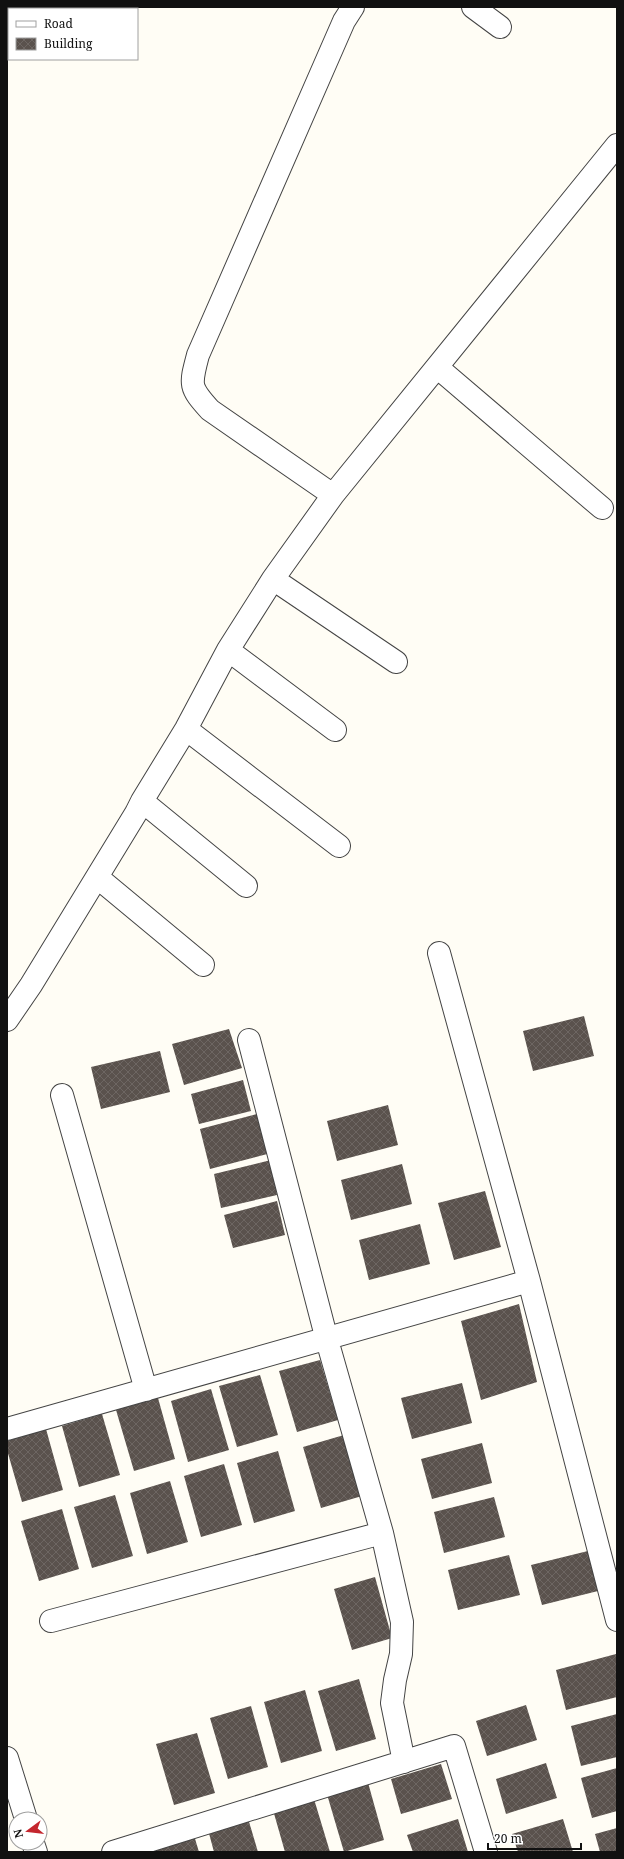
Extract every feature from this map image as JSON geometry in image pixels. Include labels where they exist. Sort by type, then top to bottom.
[{"type":"street","points":[[333,495],[210,410],[195,394],[192,377],[198,355],[220,304],[344,21],[354,7]]},
{"type":"street","points":[[473,7],[500,27]]},
{"type":"street","points":[[7,1020],[31,985],[97,878],[186,730],[228,650],[273,580],[333,495],[617,145]]},
{"type":"street","points":[[437,367],[602,508]]},
{"type":"street","points":[[273,580],[396,662]]},
{"type":"street","points":[[228,650],[335,730]]},
{"type":"street","points":[[186,730],[339,846]]},
{"type":"street","points":[[142,801],[246,886]]},
{"type":"street","points":[[97,878],[203,965]]},
{"type":"street","points":[[439,953],[611,1574],[617,1620]]},
{"type":"street","points":[[250,1040],[327,1340],[382,1533],[402,1622],[401,1654],[395,1680],[392,1703],[404,1762]]},
{"type":"street","points":[[62,1095],[146,1390]]},
{"type":"street","points":[[7,1429],[327,1340],[529,1281]]},
{"type":"street","points":[[51,1621],[382,1533]]},
{"type":"street","points":[[114,1852],[454,1746],[486,1852]]},
{"type":"street","points":[[7,1758],[24,1811]]},
{"type":"building","points":[[584,1016],[594,1056],[533,1071],[523,1031]]},
{"type":"building","points":[[229,1029],[242,1068],[184,1085],[172,1044]]},
{"type":"building","points":[[160,1051],[170,1092],[101,1109],[91,1067]]},
{"type":"building","points":[[243,1080],[251,1111],[199,1124],[191,1094]]},
{"type":"building","points":[[388,1105],[398,1145],[337,1161],[327,1121]]},
{"type":"building","points":[[261,1113],[271,1153],[210,1169],[200,1129]]},
{"type":"building","points":[[271,1160],[277,1195],[221,1208],[214,1174]]},
{"type":"building","points":[[402,1164],[412,1204],[351,1220],[341,1180]]},
{"type":"building","points":[[485,1191],[501,1247],[454,1260],[438,1203]]},
{"type":"building","points":[[277,1201],[285,1235],[233,1248],[224,1215]]},
{"type":"building","points":[[420,1224],[430,1264],[369,1280],[359,1240]]},
{"type":"building","points":[[519,1304],[537,1382],[481,1400],[461,1321]]},
{"type":"building","points":[[320,1360],[338,1420],[297,1432],[279,1371]]},
{"type":"building","points":[[260,1375],[278,1435],[237,1447],[219,1386]]},
{"type":"building","points":[[462,1383],[472,1423],[412,1439],[401,1398]]},
{"type":"building","points":[[211,1389],[229,1450],[188,1462],[171,1401]]},
{"type":"building","points":[[158,1398],[175,1459],[134,1471],[116,1410]]},
{"type":"building","points":[[102,1414],[120,1475],[79,1487],[62,1426]]},
{"type":"building","points":[[46,1429],[63,1490],[22,1502],[7,1450],[7,1441]]},
{"type":"building","points":[[344,1435],[362,1496],[321,1508],[303,1447]]},
{"type":"building","points":[[482,1443],[492,1483],[432,1499],[421,1459]]},
{"type":"building","points":[[278,1451],[295,1511],[254,1523],[237,1463]]},
{"type":"building","points":[[224,1464],[242,1525],[201,1537],[184,1476]]},
{"type":"building","points":[[170,1481],[188,1542],[147,1554],[130,1493]]},
{"type":"building","points":[[115,1495],[133,1556],[92,1568],[74,1507]]},
{"type":"building","points":[[494,1497],[505,1537],[444,1553],[434,1512]]},
{"type":"building","points":[[62,1509],[79,1569],[39,1581],[21,1521]]},
{"type":"building","points":[[592,1550],[602,1590],[542,1605],[531,1565]]},
{"type":"building","points":[[509,1555],[520,1595],[458,1610],[448,1570]]},
{"type":"building","points":[[375,1577],[392,1638],[352,1650],[334,1589]]},
{"type":"building","points":[[616,1654],[617,1697],[566,1710],[556,1670]]},
{"type":"building","points":[[359,1679],[376,1739],[336,1751],[318,1691]]},
{"type":"building","points":[[305,1690],[322,1751],[281,1763],[264,1702]]},
{"type":"building","points":[[526,1705],[537,1740],[487,1756],[476,1721]]},
{"type":"building","points":[[251,1706],[268,1767],[228,1779],[210,1718]]},
{"type":"building","points":[[617,1714],[617,1757],[581,1766],[571,1726]]},
{"type":"building","points":[[197,1733],[215,1793],[174,1805],[156,1744]]},
{"type":"building","points":[[546,1763],[557,1798],[506,1814],[496,1779]]},
{"type":"building","points":[[441,1764],[452,1799],[401,1814],[391,1779]]},
{"type":"building","points":[[617,1768],[617,1811],[592,1818],[581,1778]]},
{"type":"building","points":[[367,1779],[384,1840],[344,1852],[326,1791]]},
{"type":"building","points":[[314,1799],[330,1852],[285,1852],[273,1810]]},
{"type":"building","points":[[247,1815],[258,1852],[214,1852],[207,1826]]},
{"type":"building","points":[[458,1819],[468,1852],[413,1852],[407,1835]]},
{"type":"building","points":[[563,1819],[573,1852],[518,1852],[512,1834]]},
{"type":"building","points":[[617,1828],[617,1852],[600,1852],[595,1834]]},
{"type":"building","points":[[193,1832],[199,1852],[154,1852],[152,1844]]}]
